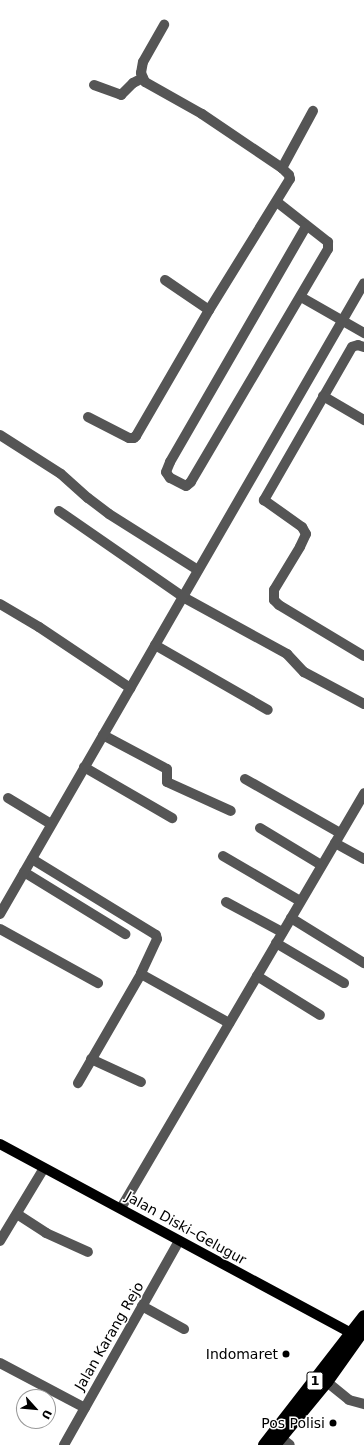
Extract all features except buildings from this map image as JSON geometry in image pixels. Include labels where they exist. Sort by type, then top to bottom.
[{"type":"highway","name":"1","points":[[282,1443],[327,1382],[360,1327]]},
{"type":"highway","name":"1","points":[[264,1445],[360,1327]]},
{"type":"main road","name":"Jalan Diski–Gelugur","points":[[0,1144],[121,1208],[179,1241],[360,1327]]},
{"type":"street","points":[[142,78],[143,62],[164,24]]},
{"type":"street","points":[[94,85],[121,95],[133,82],[142,78]]},
{"type":"street","points":[[88,417],[134,438],[209,310],[290,179],[289,175],[282,168],[202,114],[151,86],[142,78]]},
{"type":"street","points":[[282,168],[313,111]]},
{"type":"street","points":[[277,202],[328,242],[329,245],[301,297],[191,482],[186,486],[170,478],[166,472],[170,462],[306,226]]},
{"type":"street","points":[[165,280],[209,310]]},
{"type":"street","points":[[0,914],[364,283]]},
{"type":"street","points":[[301,297],[364,333]]},
{"type":"street","points":[[364,347],[358,345],[352,346],[264,499],[302,527],[306,534],[273,594],[274,600],[279,605],[364,656]]},
{"type":"street","points":[[323,396],[364,420]]},
{"type":"street","points":[[0,435],[61,474],[109,514],[198,570]]},
{"type":"street","points":[[58,511],[183,597],[286,654],[304,672],[364,704]]},
{"type":"street","points":[[0,604],[39,627],[130,688]]},
{"type":"street","points":[[155,645],[268,710]]},
{"type":"street","points":[[103,735],[167,769],[167,782],[231,811]]},
{"type":"street","points":[[84,767],[172,818]]},
{"type":"street","points":[[245,779],[340,833]]},
{"type":"street","points":[[121,1208],[364,793]]},
{"type":"street","points":[[8,798],[51,824]]},
{"type":"street","points":[[260,828],[321,865]]},
{"type":"street","points":[[334,843],[364,859]]},
{"type":"street","points":[[223,856],[300,902]]},
{"type":"street","points":[[32,859],[156,935],[156,943],[141,974],[78,1083]]},
{"type":"street","points":[[24,872],[125,934]]},
{"type":"street","points":[[226,902],[282,932]]},
{"type":"street","points":[[290,918],[364,963]]},
{"type":"street","points":[[0,929],[98,983]]},
{"type":"street","points":[[276,943],[344,983]]},
{"type":"street","points":[[141,974],[229,1023]]},
{"type":"street","points":[[257,976],[320,1015]]},
{"type":"street","points":[[91,1059],[141,1082]]},
{"type":"street","points":[[0,1240],[44,1168]]},
{"type":"street","points":[[17,1214],[46,1233],[88,1252]]},
{"type":"street","name":"Jalan Karang Rejo","points":[[64,1445],[179,1241]]},
{"type":"street","points":[[142,1306],[184,1329]]},
{"type":"street","points":[[0,1363],[85,1408]]},
{"type":"street","points":[[327,1382],[349,1400],[364,1404]]},
{"type":"place","name":"Indomaret","points":[[286,1354]]},
{"type":"place","name":"Pos Polisi","points":[[333,1423]]}]
